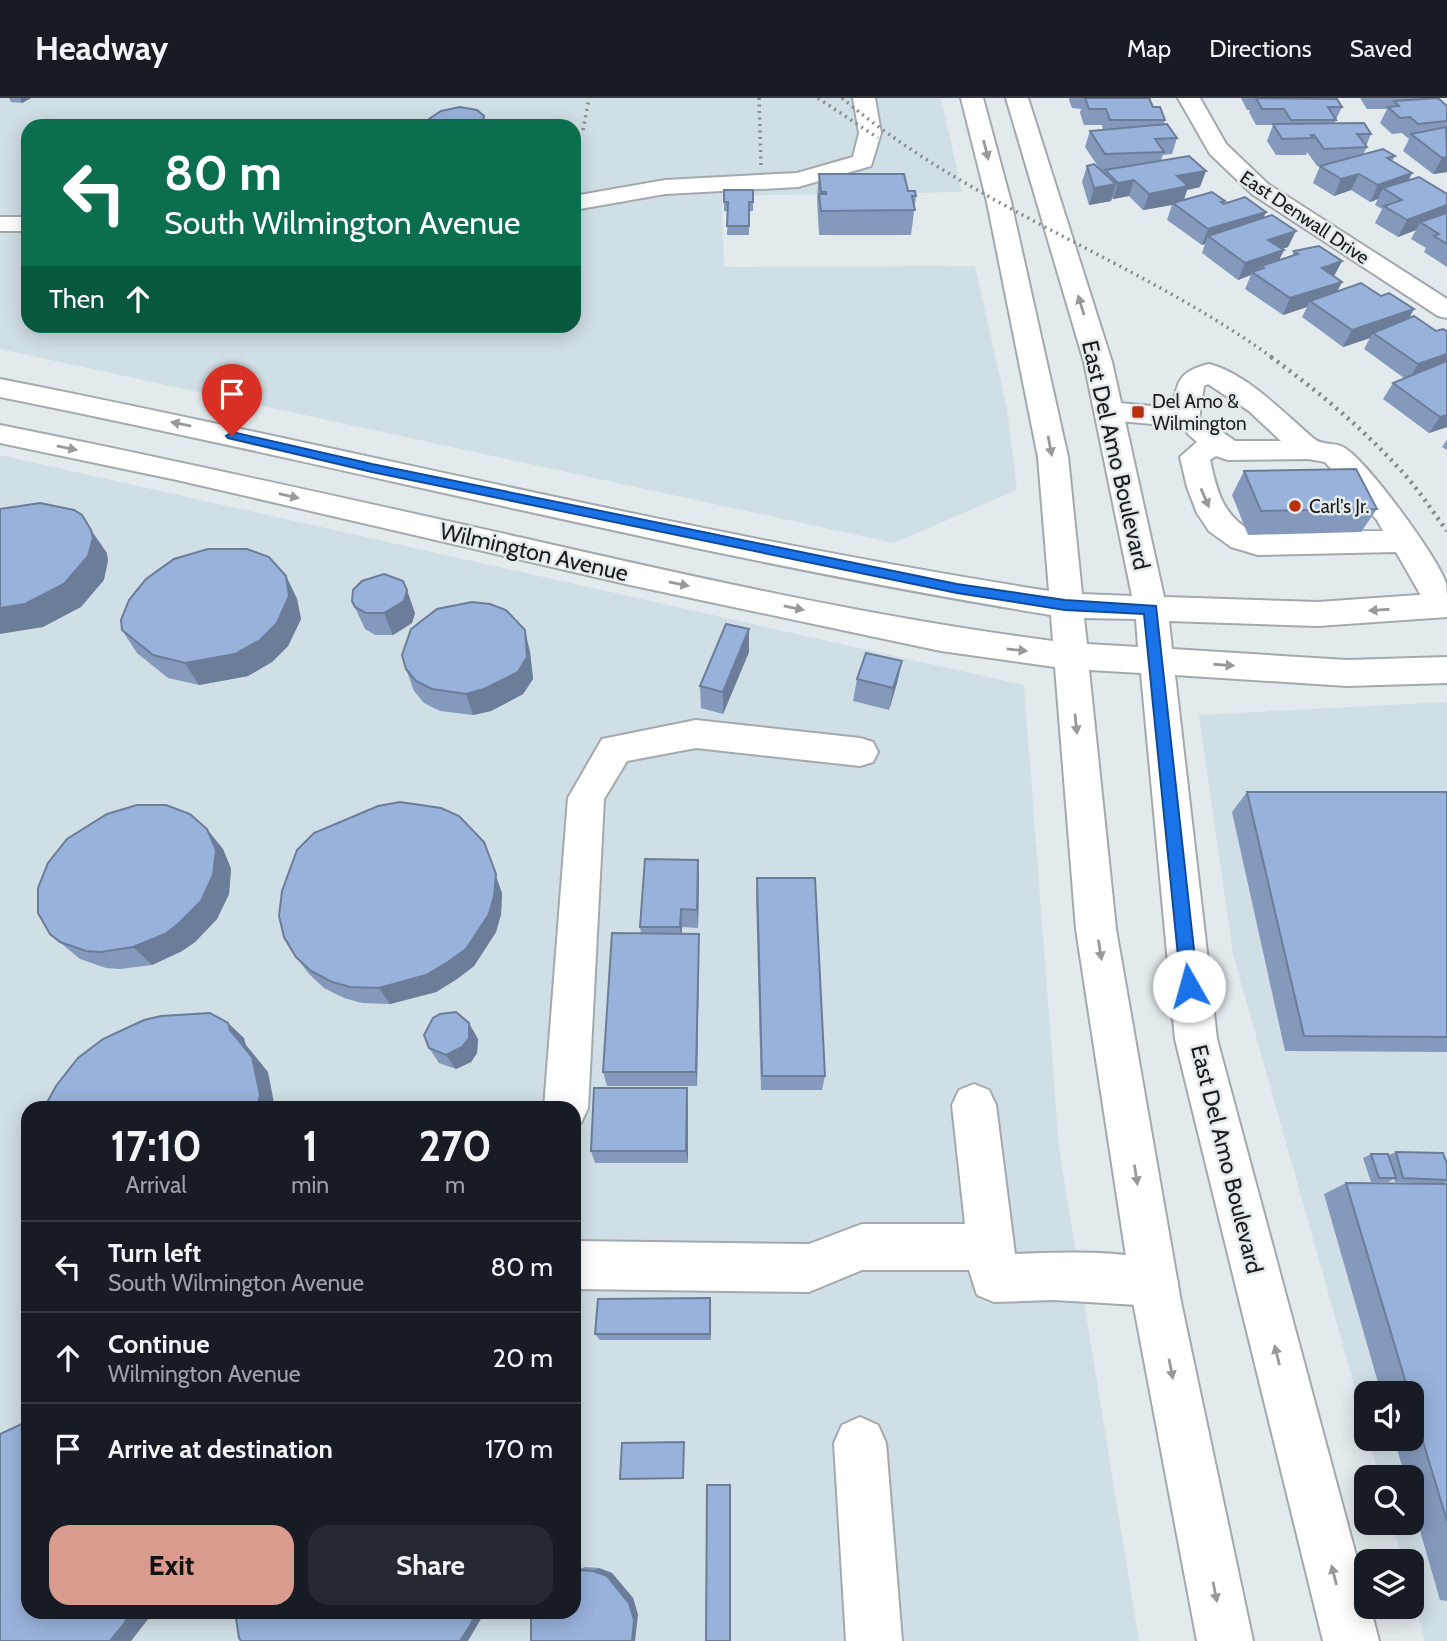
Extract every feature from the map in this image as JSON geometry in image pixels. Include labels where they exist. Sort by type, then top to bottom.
[{"type":"main road","points":[[581,202],[665,187],[797,180],[863,161],[870,133],[864,98]]},
{"type":"main road","points":[[972,98],[999,202],[1053,457],[1096,929],[1154,1282],[1225,1641]]},
{"type":"main road","name":"East Del Amo Boulevard","points":[[1017,98],[1098,362],[1151,610],[1196,1039],[1351,1641]]},
{"type":"main road","name":"East Denwall Drive","points":[[1189,98],[1205,133],[1235,168],[1260,189],[1447,310]]},
{"type":"main road","points":[[0,224],[21,224]]},
{"type":"main road","points":[[1185,418],[1191,382],[1209,372],[1259,405],[1310,450]]},
{"type":"main road","name":"Wilmington Avenue","points":[[0,388],[212,430],[295,452],[652,527],[957,588],[1065,605],[1318,614],[1445,605]]},
{"type":"main road","points":[[1109,411],[1185,418],[1228,451],[1310,450],[1334,454],[1388,513],[1445,605]]},
{"type":"main road","name":"Wilmington Avenue","points":[[0,434],[177,470],[630,574],[941,639],[1070,656],[1346,673],[1447,670]]},
{"type":"main road","points":[[1216,442],[1195,457],[1202,492],[1216,522],[1241,541],[1258,544],[1405,541]]},
{"type":"main road","points":[[566,1101],[586,798],[615,749],[696,734],[860,752]]},
{"type":"main road","points":[[974,1105],[993,1278],[1054,1276],[1154,1282]]},
{"type":"main road","points":[[581,1265],[809,1268],[862,1247],[990,1247]]},
{"type":"main road","points":[[860,1443],[874,1641]]},
{"type":"shaded area","points":[[0,98],[941,98],[962,192],[722,196],[724,267],[975,266],[1007,409],[1017,490],[894,543],[0,349]]},
{"type":"shaded area","points":[[0,455],[1024,685],[1059,1148],[1139,1641],[0,1641]]},
{"type":"shaded area","points":[[1447,702],[1447,1641],[1425,1641],[1419,1619],[1424,1619],[1424,1549],[1400,1549],[1395,1535],[1424,1535],[1424,1465],[1376,1465],[1372,1451],[1424,1451],[1424,1381],[1354,1381],[1354,1385],[1233,954],[1199,715]]},
{"type":"building","points":[[1085,98],[1149,98],[1153,107],[1160,107],[1165,120],[1110,120],[1106,109],[1089,109]]},
{"type":"building","points":[[1256,98],[1337,99],[1342,107],[1328,107],[1336,120],[1291,120],[1284,109],[1262,109]]},
{"type":"building","points":[[1438,98],[1447,106],[1447,121],[1418,124],[1410,117],[1400,118],[1388,107],[1399,106],[1394,101]]},
{"type":"building","points":[[460,107],[477,110],[484,116],[484,119],[429,119],[441,111]]},
{"type":"building","points":[[1364,123],[1371,134],[1357,134],[1367,147],[1324,149],[1314,135],[1311,135],[1313,138],[1282,139],[1273,124]]},
{"type":"building","points":[[1167,124],[1177,138],[1155,139],[1164,152],[1105,154],[1090,131]]},
{"type":"building","points":[[1446,127],[1447,157],[1442,158],[1411,134]]},
{"type":"building","points":[[1383,149],[1395,156],[1387,158],[1412,173],[1378,185],[1359,174],[1341,179],[1320,166]]},
{"type":"building","points":[[1189,156],[1206,171],[1177,176],[1188,186],[1149,194],[1134,180],[1118,183],[1105,170]]},
{"type":"building","points":[[1094,164],[1116,184],[1094,188],[1087,166]]},
{"type":"building","points":[[819,174],[904,174],[908,191],[915,191],[916,196],[912,196],[915,210],[821,211],[819,194],[826,192],[821,192]]},
{"type":"building","points":[[1419,177],[1447,194],[1447,205],[1407,220],[1384,206],[1402,200],[1383,188]]},
{"type":"building","points":[[724,190],[753,190],[753,202],[749,202],[749,226],[727,226],[728,202],[724,202]]},
{"type":"building","points":[[1212,192],[1225,201],[1221,202],[1224,204],[1245,197],[1266,212],[1208,229],[1173,203]]},
{"type":"building","points":[[1447,213],[1447,244],[1434,236],[1439,234],[1420,222]]},
{"type":"building","points":[[1272,215],[1296,231],[1268,240],[1284,250],[1245,263],[1208,236]]},
{"type":"building","points":[[1319,246],[1342,261],[1322,268],[1342,282],[1290,298],[1252,272],[1264,268],[1261,266],[1298,254],[1294,251]]},
{"type":"building","points":[[1361,283],[1381,296],[1389,293],[1414,309],[1352,330],[1310,301]]},
{"type":"building","points":[[1414,316],[1436,331],[1447,331],[1447,354],[1418,364],[1373,333]]},
{"type":"building","points":[[1447,361],[1447,415],[1440,417],[1393,383]]},
{"type":"building","points":[[1356,469],[1377,509],[1261,511],[1244,471]]},
{"type":"building","points":[[40,503],[74,510],[82,515],[93,538],[88,556],[64,584],[25,604],[0,608],[0,509]]},
{"type":"building","points":[[208,549],[247,549],[269,557],[286,576],[289,596],[277,623],[260,640],[235,654],[185,663],[153,655],[122,630],[121,620],[129,600],[146,579],[174,559]]},
{"type":"building","points":[[384,574],[403,581],[407,590],[404,601],[384,613],[366,613],[355,607],[352,601],[353,590],[362,581]]},
{"type":"building","points":[[472,602],[490,604],[506,610],[525,630],[527,657],[518,672],[484,689],[466,694],[432,689],[416,681],[406,669],[402,655],[411,629],[437,609]]},
{"type":"building","points":[[726,624],[749,629],[723,692],[700,686]]},
{"type":"building","points":[[866,653],[902,661],[893,688],[857,679]]},
{"type":"building","points":[[1247,792],[1447,792],[1447,1037],[1304,1036]]},
{"type":"building","points":[[400,802],[441,808],[459,816],[484,842],[496,874],[489,914],[466,949],[426,975],[379,988],[350,987],[332,982],[311,971],[296,957],[284,937],[279,916],[282,891],[297,850],[314,833],[378,806]]},
{"type":"building","points":[[137,805],[166,805],[190,814],[207,829],[216,850],[213,875],[201,901],[165,934],[133,947],[101,952],[86,951],[60,942],[50,934],[38,913],[38,888],[48,863],[67,839],[107,814]]},
{"type":"building","points":[[645,859],[698,860],[697,910],[681,909],[680,927],[640,927]]},
{"type":"building","points":[[757,878],[815,878],[825,1076],[762,1076]]},
{"type":"building","points":[[612,933],[699,934],[696,1072],[603,1072]]},
{"type":"building","points":[[456,1012],[469,1023],[469,1038],[462,1047],[446,1055],[429,1048],[424,1035],[433,1018],[440,1014]]},
{"type":"building","points":[[210,1013],[228,1023],[230,1030],[252,1057],[260,1095],[259,1101],[48,1101],[78,1058],[103,1039],[144,1020],[161,1016]]},
{"type":"building","points":[[594,1088],[687,1088],[686,1151],[591,1151]]},
{"type":"building","points":[[1396,1152],[1443,1153],[1447,1164],[1447,1180],[1403,1178]]},
{"type":"building","points":[[1371,1154],[1388,1154],[1396,1178],[1379,1178]]},
{"type":"building","points":[[1346,1183],[1447,1184],[1447,1521],[1424,1445],[1424,1381],[1405,1381]]},
{"type":"building","points":[[710,1298],[710,1334],[595,1334],[598,1299]]},
{"type":"building","points":[[21,1424],[21,1619],[126,1619],[110,1641],[0,1641],[0,1434]]},
{"type":"building","points":[[684,1442],[683,1478],[620,1479],[622,1443]]},
{"type":"building","points":[[707,1485],[730,1485],[730,1641],[706,1641]]},
{"type":"building","points":[[581,1570],[607,1576],[629,1603],[634,1620],[632,1641],[531,1641],[531,1619],[581,1619]]},
{"type":"building","points":[[236,1619],[473,1619],[460,1641],[241,1641]]},
{"type":"railway","points":[[583,130],[589,98]]},
{"type":"railway","points":[[759,98],[761,165]]},
{"type":"railway","points":[[818,98],[878,138]]},
{"type":"railway","points":[[842,98],[945,171],[1166,291],[1273,358]]},
{"type":"railway","points":[[1271,357],[1324,398],[1374,442],[1411,482],[1447,531]]},
{"type":"place","name":"Del Amo & Wilmington","points":[[1138,412]]},
{"type":"place","name":"Carl's Jr.","points":[[1295,506]]},
{"type":"route","points":[[232,436],[295,452],[627,522],[957,588],[1065,605],[1151,610],[1189,986]]}]
